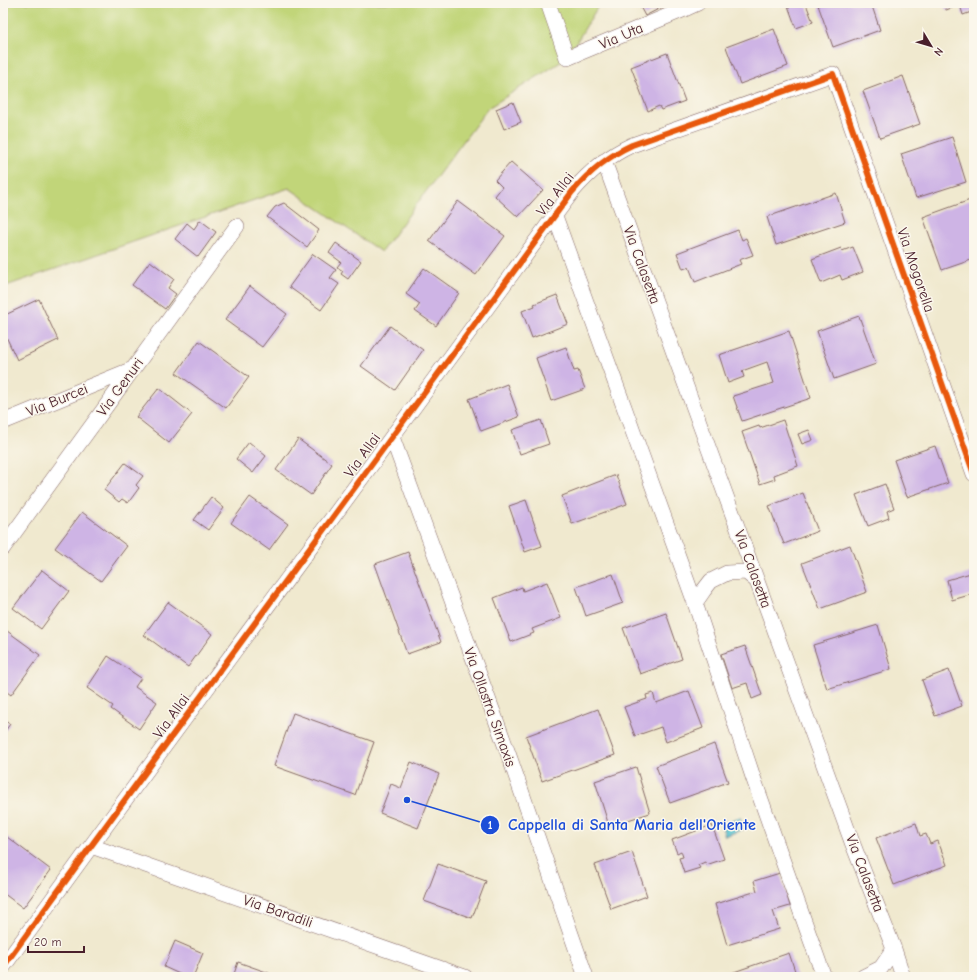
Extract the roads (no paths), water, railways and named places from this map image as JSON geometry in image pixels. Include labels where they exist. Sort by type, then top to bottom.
[{"type":"street","name":"Via Uta","points":[[548,3],[567,58],[698,3]]},
{"type":"street","name":"Via Allai","points":[[3,968],[91,846],[578,185],[604,161],[618,151],[833,74]]},
{"type":"street","name":"Via Mogorella","points":[[833,74],[974,474]]},
{"type":"street","name":"Via Calasetta","points":[[604,161],[852,842],[894,949],[903,977]]},
{"type":"street","points":[[555,216],[695,603],[751,769],[827,977]]},
{"type":"street","name":"Via Genuri","points":[[3,548],[237,226]]},
{"type":"street","name":"Via Burcei","points":[[3,422],[133,369]]},
{"type":"street","name":"Via Ollastra Simaxis","points":[[392,437],[508,753],[586,977]]},
{"type":"street","points":[[695,603],[711,581],[727,573],[746,572],[757,581]]},
{"type":"street","name":"Via Baradili","points":[[91,846],[465,977]]},
{"type":"street","points":[[863,977],[881,968],[894,949]]},
{"type":"water","points":[[740,817],[744,829],[725,836],[721,824]]},
{"type":"place","name":"Cappella di Santa Maria dell'Oriente","points":[[407,800]]}]
